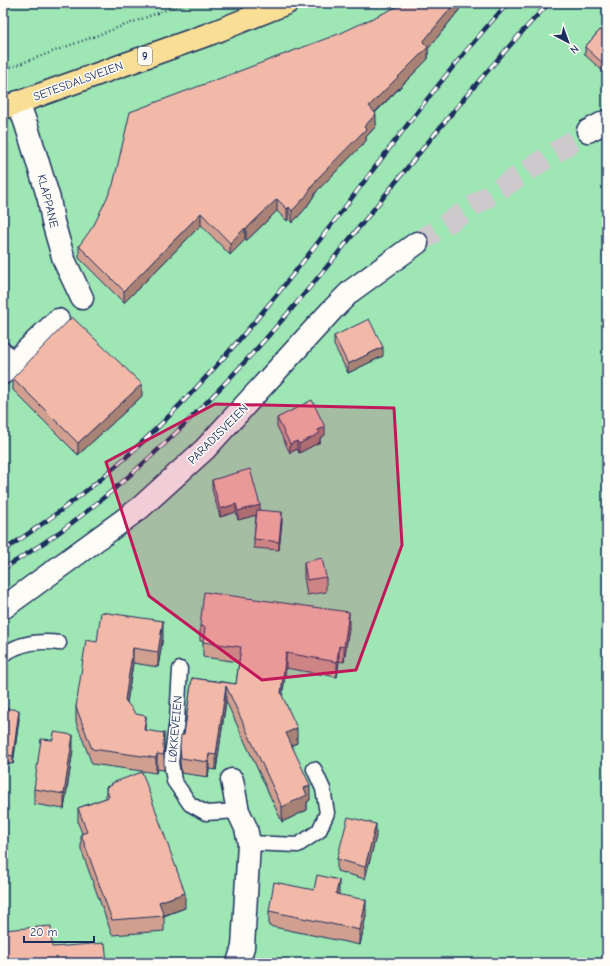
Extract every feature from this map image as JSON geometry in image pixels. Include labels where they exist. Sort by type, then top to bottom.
[{"type":"highway","name":"SETESDALSVEIEN","points":[[11,105],[212,33],[287,3]]},
{"type":"street","name":"KLAPPANE","points":[[11,105],[26,124],[47,191],[53,222],[64,260],[82,298]]},
{"type":"street","name":"PARADISVEIEN","points":[[3,608],[140,508],[205,449],[336,306],[357,287],[417,243]]},
{"type":"street","points":[[7,361],[58,320]]},
{"type":"street","points":[[232,780],[238,811],[246,828],[249,843],[243,947],[238,963]]},
{"type":"lane","points":[[3,655],[20,647],[37,642],[59,644]]},
{"type":"lane","name":"LØKKEVEIEN","points":[[180,669],[177,720],[171,762],[174,781],[190,804],[206,813],[238,811]]},
{"type":"lane","points":[[249,843],[298,845],[319,831],[327,814],[323,790],[314,769]]},
{"type":"path","points":[[3,70],[185,3]]},
{"type":"highlighted area","points":[[215,404],[394,408],[402,545],[356,670],[262,680],[149,596],[106,462]]},
{"type":"green space","points":[[3,3],[607,3],[607,963],[3,963]]},
{"type":"building","points":[[405,3],[455,3],[423,42],[428,47],[369,106],[376,114],[364,127],[366,129],[317,179],[306,196],[292,211],[289,207],[287,209],[277,199],[230,243],[201,213],[124,291],[79,246],[94,225],[113,185],[130,112],[341,33]]},
{"type":"building","points":[[607,22],[607,67],[585,47]]},
{"type":"building","points":[[72,317],[142,384],[78,443],[13,378]]},
{"type":"building","points":[[369,319],[383,347],[348,364],[334,336]]},
{"type":"building","points":[[312,400],[325,427],[318,430],[320,433],[299,444],[297,441],[290,444],[277,418]]},
{"type":"building","points":[[250,469],[260,505],[238,511],[236,504],[220,509],[212,480]]},
{"type":"building","points":[[257,510],[282,512],[279,542],[254,539]]},
{"type":"building","points":[[322,558],[326,577],[307,580],[304,562]]},
{"type":"building","points":[[204,592],[349,612],[344,647],[339,646],[337,662],[286,653],[281,693],[297,728],[286,733],[310,785],[304,788],[307,795],[282,807],[226,686],[216,755],[209,754],[208,762],[181,758],[181,735],[184,735],[192,678],[236,684],[241,647],[203,642],[205,627],[200,626]]},
{"type":"building","points":[[101,612],[163,621],[158,652],[133,648],[125,700],[136,714],[146,716],[144,730],[164,733],[164,755],[157,754],[156,758],[92,749],[76,707],[86,640],[97,642]]},
{"type":"building","points":[[3,708],[19,710],[13,756],[3,754]]},
{"type":"building","points":[[54,732],[73,735],[64,794],[34,789],[41,739],[53,740]]},
{"type":"building","points":[[142,772],[185,893],[159,902],[164,916],[112,920],[81,834],[87,832],[78,808],[109,797],[106,787],[112,785],[112,783]]},
{"type":"building","points":[[348,817],[376,824],[365,867],[337,859]]},
{"type":"building","points":[[317,875],[339,880],[336,894],[366,900],[360,930],[269,911],[274,882],[314,890]]},
{"type":"building","points":[[51,926],[52,947],[105,943],[107,963],[3,963],[3,930]]},
{"type":"tunnel","points":[[417,243],[588,131]]},
{"type":"railway","points":[[3,551],[59,512],[102,478],[152,433],[199,385],[244,334],[296,271],[414,116],[508,3]]},
{"type":"railway","points":[[3,569],[53,537],[102,499],[149,458],[194,415],[241,366],[286,315],[459,105],[503,53],[549,3]]}]
